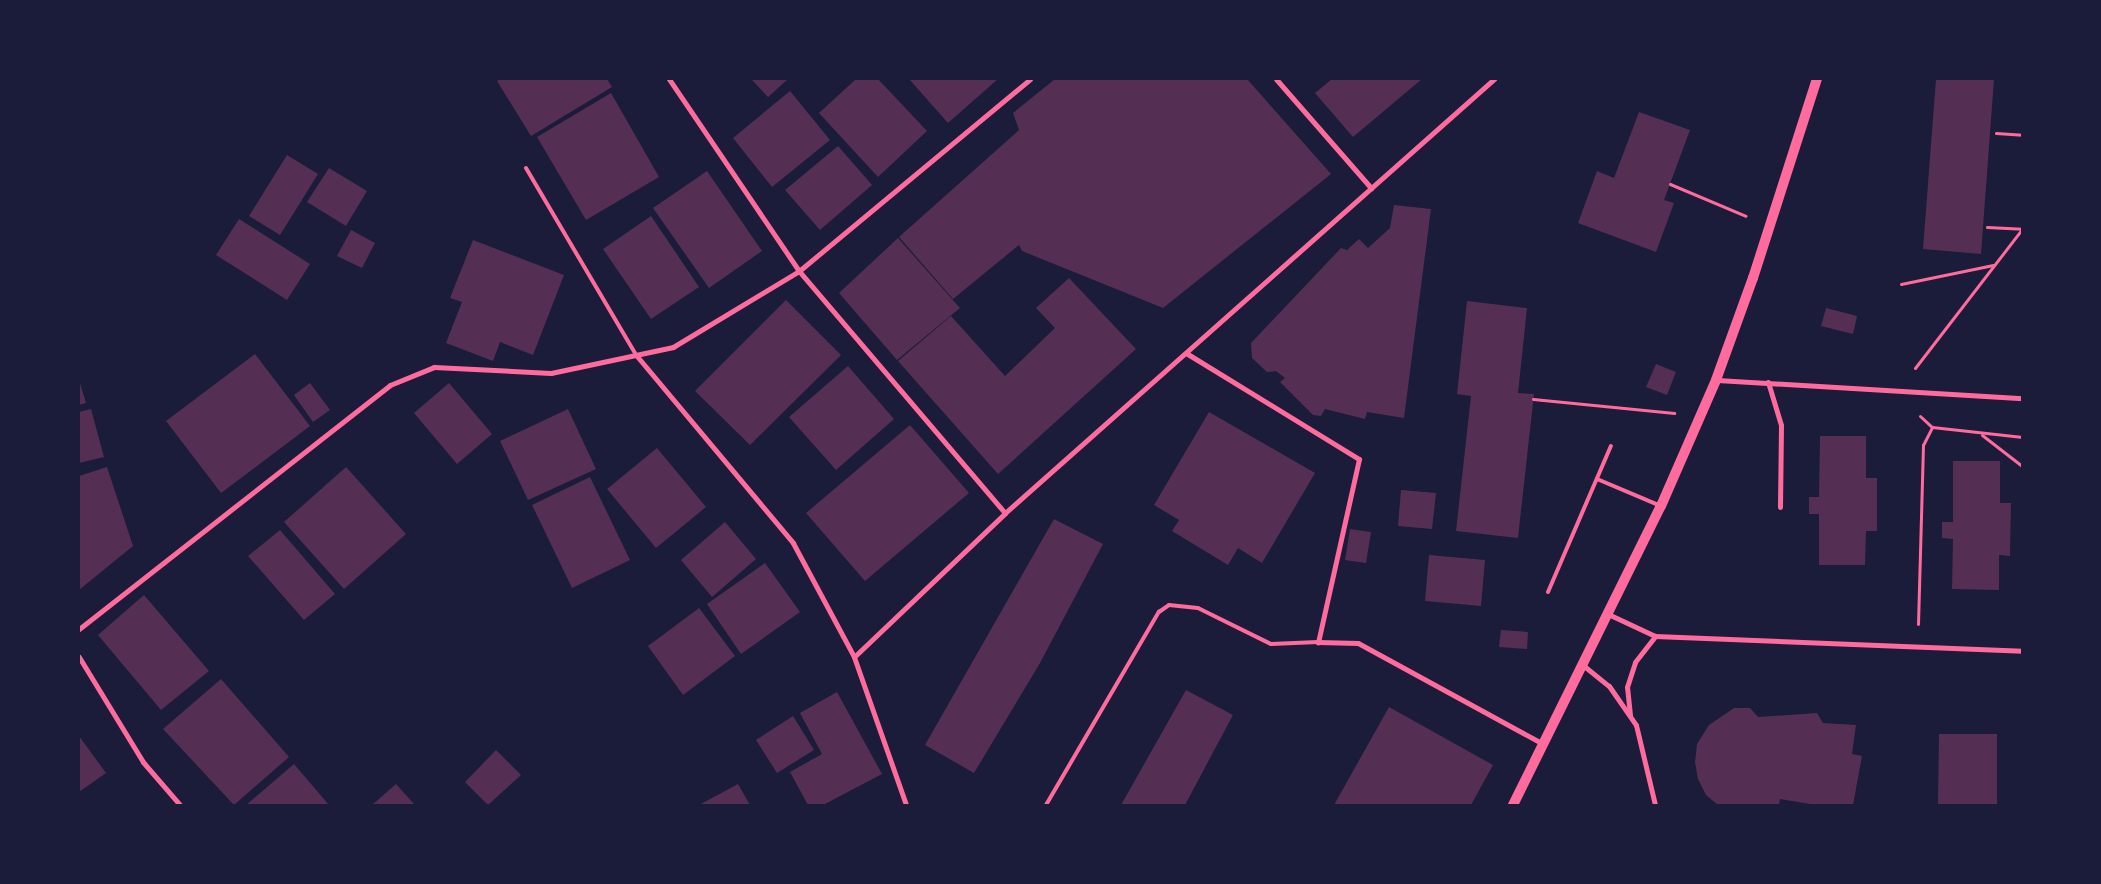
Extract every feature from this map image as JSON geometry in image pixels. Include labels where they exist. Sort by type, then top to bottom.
[{"type":"main road","points":[[1513,805],[1584,666],[1607,614],[1661,506],[1716,380],[1770,226],[1817,79]]},
{"type":"street","points":[[669,79],[799,271],[1005,513]]},
{"type":"street","points":[[79,629],[390,385],[434,368],[552,373],[673,347],[799,271],[1030,79]]},
{"type":"street","points":[[1276,79],[1371,188]]},
{"type":"street","points":[[854,657],[1005,513],[1494,79]]},
{"type":"street","points":[[1186,353],[1359,460],[1318,642],[1358,643],[1543,744]]},
{"type":"street","points":[[636,355],[792,544],[854,657],[885,737],[906,805]]},
{"type":"street","points":[[1716,380],[2022,398]]},
{"type":"street","points":[[1768,382],[1781,425],[1780,507]]},
{"type":"street","points":[[1607,614],[1654,636],[2022,652]]},
{"type":"street","points":[[1630,717],[1627,687],[1635,662],[1654,636]]},
{"type":"street","points":[[79,658],[143,762],[180,805]]},
{"type":"street","points":[[1584,666],[1609,686],[1636,725],[1655,805]]},
{"type":"lane","points":[[526,168],[636,355]]},
{"type":"lane","points":[[1548,592],[1611,446]]},
{"type":"lane","points":[[1597,479],[1661,506]]},
{"type":"lane","points":[[1046,805],[1159,612],[1169,605],[1198,608],[1271,644],[1318,642]]},
{"type":"path","points":[[1996,133],[2022,135]]},
{"type":"path","points":[[1670,184],[1770,226]]},
{"type":"path","points":[[1987,227],[2022,229]]},
{"type":"path","points":[[1912,373],[2022,229]]},
{"type":"path","points":[[1901,284],[1994,265]]},
{"type":"path","points":[[1890,390],[1932,427],[1982,435],[2022,437]]},
{"type":"path","points":[[1534,399],[1699,416]]},
{"type":"path","points":[[1918,647],[1923,445],[1932,427]]},
{"type":"path","points":[[1982,435],[2022,466]]},
{"type":"building","points":[[501,79],[607,79],[612,87],[531,136],[497,81]]},
{"type":"building","points":[[751,79],[788,79],[768,97]]},
{"type":"building","points":[[856,79],[878,79],[927,131],[878,177],[819,113]]},
{"type":"building","points":[[909,79],[998,79],[948,123]]},
{"type":"building","points":[[1055,79],[1247,79],[1331,174],[1163,308],[1022,251],[1019,245],[953,299],[899,237],[1019,130],[1013,113]]},
{"type":"building","points":[[1332,79],[1422,79],[1353,137],[1315,93]]},
{"type":"building","points":[[1936,79],[1994,79],[1981,254],[1923,249]]},
{"type":"building","points":[[790,91],[830,140],[772,187],[733,138]]},
{"type":"building","points":[[611,93],[659,177],[586,220],[537,137]]},
{"type":"building","points":[[1639,112],[1690,130],[1664,200],[1674,203],[1656,252],[1578,223],[1597,171],[1614,178]]},
{"type":"building","points":[[838,146],[872,185],[820,230],[785,190]]},
{"type":"building","points":[[287,155],[318,174],[280,235],[249,216]]},
{"type":"building","points":[[329,168],[367,191],[346,226],[307,202]]},
{"type":"building","points":[[707,171],[762,251],[709,288],[653,208]]},
{"type":"building","points":[[1394,205],[1431,209],[1404,418],[1367,412],[1365,419],[1325,409],[1321,416],[1313,415],[1280,382],[1285,378],[1276,371],[1267,372],[1252,358],[1251,343],[1341,248],[1347,250],[1359,239],[1368,248],[1390,228]]},
{"type":"building","points":[[651,216],[699,287],[651,319],[603,249]]},
{"type":"building","points":[[239,219],[310,264],[287,300],[216,255]]},
{"type":"building","points":[[351,230],[375,243],[362,268],[337,256]]},
{"type":"building","points":[[898,238],[960,308],[897,360],[839,293]]},
{"type":"building","points":[[473,240],[564,275],[533,355],[500,342],[493,361],[446,343],[462,302],[450,298]]},
{"type":"building","points":[[1069,278],[1136,349],[998,474],[898,361],[951,316],[1005,376],[1055,328],[1036,308]]},
{"type":"building","points":[[786,300],[841,355],[750,445],[695,391]]},
{"type":"building","points":[[1467,301],[1527,308],[1518,393],[1534,394],[1518,538],[1456,531],[1471,396],[1457,394]]},
{"type":"building","points":[[1826,308],[1857,316],[1853,334],[1821,326]]},
{"type":"building","points":[[255,354],[310,426],[221,493],[166,421]]},
{"type":"building","points":[[1656,364],[1676,372],[1667,395],[1646,387]]},
{"type":"building","points":[[848,366],[894,419],[836,470],[789,417]]},
{"type":"building","points":[[79,380],[86,403],[79,405]]},
{"type":"building","points":[[310,383],[330,410],[313,422],[294,395]]},
{"type":"building","points":[[449,383],[492,434],[457,464],[414,413]]},
{"type":"building","points":[[91,409],[104,457],[79,463],[79,412]]},
{"type":"building","points":[[568,409],[596,469],[528,500],[500,441]]},
{"type":"building","points":[[1209,412],[1315,473],[1262,563],[1238,548],[1228,565],[1172,531],[1179,520],[1154,505]]},
{"type":"building","points":[[910,425],[969,493],[865,581],[806,513]]},
{"type":"building","points":[[1820,436],[1866,436],[1866,478],[1877,478],[1877,531],[1866,531],[1865,565],[1819,565],[1819,514],[1809,514],[1809,497],[1819,497]]},
{"type":"building","points":[[657,448],[706,507],[656,548],[607,489]]},
{"type":"building","points":[[1953,461],[2000,461],[2000,503],[2011,503],[2010,556],[1999,555],[1999,590],[1952,589],[1953,539],[1942,538],[1942,522],[1953,522]]},
{"type":"building","points":[[107,467],[133,546],[79,590],[79,476]]},
{"type":"building","points":[[346,467],[406,534],[344,589],[284,522]]},
{"type":"building","points":[[590,477],[630,560],[572,588],[532,505]]},
{"type":"building","points":[[1401,490],[1436,493],[1432,529],[1398,526]]},
{"type":"building","points":[[1054,519],[1103,544],[1040,663],[974,773],[925,745]]},
{"type":"building","points":[[725,522],[756,559],[712,597],[681,560]]},
{"type":"building","points":[[1350,529],[1371,532],[1366,563],[1345,560]]},
{"type":"building","points":[[280,530],[335,594],[304,620],[248,556]]},
{"type":"building","points":[[1429,555],[1485,560],[1481,606],[1425,601]]},
{"type":"building","points":[[765,563],[800,612],[741,654],[707,604]]},
{"type":"building","points":[[144,595],[209,671],[161,710],[98,635]]},
{"type":"building","points":[[699,608],[735,656],[683,695],[648,646]]},
{"type":"building","points":[[1501,630],[1528,632],[1527,649],[1499,647]]},
{"type":"building","points":[[221,679],[289,757],[234,805],[163,729]]},
{"type":"building","points":[[1186,690],[1233,715],[1185,805],[1121,805]]},
{"type":"building","points":[[837,692],[882,774],[823,805],[808,805],[790,772],[822,754],[800,713]]},
{"type":"building","points":[[1389,707],[1493,765],[1471,805],[1334,805]]},
{"type":"building","points":[[1734,708],[1750,708],[1758,717],[1817,713],[1823,723],[1856,725],[1852,754],[1862,756],[1853,805],[1816,805],[1780,799],[1779,805],[1718,805],[1706,795],[1698,779],[1695,762],[1697,744],[1709,725]]},
{"type":"building","points":[[793,716],[814,750],[777,773],[756,740]]},
{"type":"building","points":[[1939,734],[1997,734],[1997,805],[1938,805]]},
{"type":"building","points":[[79,736],[106,773],[79,792]]},
{"type":"building","points":[[496,750],[521,775],[488,805],[465,782]]},
{"type":"building","points":[[294,764],[329,805],[246,805]]},
{"type":"building","points":[[396,784],[415,805],[372,805]]},
{"type":"building","points":[[738,784],[750,805],[699,805]]}]
